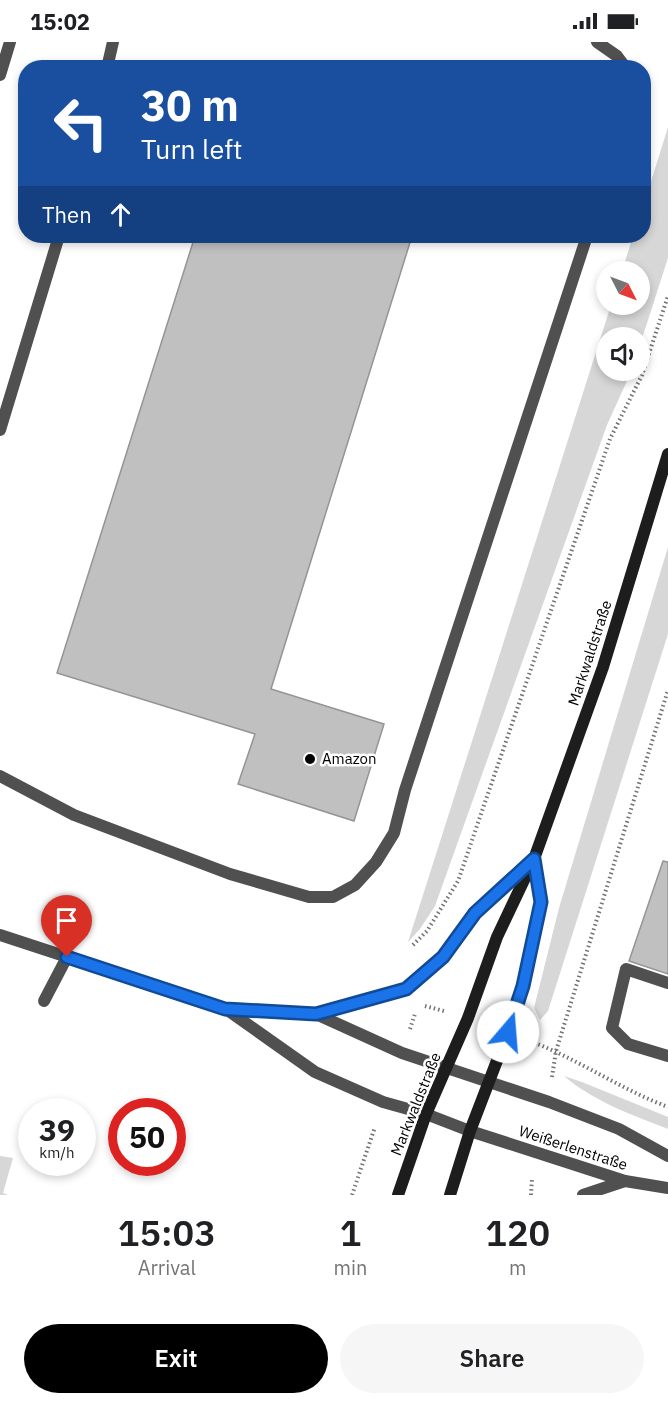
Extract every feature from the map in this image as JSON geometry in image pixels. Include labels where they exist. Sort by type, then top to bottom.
[{"type":"main road","name":"Markwaldstraße","points":[[398,1195],[426,1114],[468,1018],[497,937],[534,859],[603,667],[668,454]]},
{"type":"main road","name":"Markwaldstraße","points":[[450,1195],[523,986],[541,902],[534,859]]},
{"type":"main road","points":[[406,989],[443,957],[475,913],[534,859]]},
{"type":"street","points":[[0,75],[10,42]]},
{"type":"street","points":[[109,60],[113,42]]},
{"type":"street","points":[[597,42],[619,60]]},
{"type":"street","points":[[0,429],[57,243]]},
{"type":"street","points":[[0,776],[74,815],[230,874],[309,897],[333,897],[355,885],[376,862],[394,833],[405,790],[585,243]]},
{"type":"street","points":[[0,935],[225,1009],[316,1014],[406,989]]},
{"type":"street","points":[[44,1001],[67,957]]},
{"type":"street","points":[[668,983],[626,969],[612,1028],[628,1044],[668,1056]]},
{"type":"street","name":"Weißerlenstraße","points":[[225,1009],[315,1072],[383,1102],[426,1114],[625,1181],[668,1188]]},
{"type":"street","name":"Weißerlenstraße","points":[[316,1014],[402,1053],[549,1102],[619,1129],[668,1156]]},
{"type":"street","points":[[583,1195],[625,1181]]},
{"type":"path","points":[[406,953],[427,932],[458,881],[610,439],[642,375],[668,296]]},
{"type":"path","points":[[556,1051],[668,690]]},
{"type":"path","points":[[508,1032],[556,1051],[649,1100],[668,1107]]},
{"type":"shaded area","points":[[668,127],[668,258],[650,314],[650,261],[625,261],[631,243],[651,243],[651,182]]},
{"type":"shaded area","points":[[608,315],[650,315],[646,327],[604,327]]},
{"type":"shaded area","points":[[596,352],[596,381],[627,381],[607,425],[435,906],[420,929],[408,942]]},
{"type":"shaded area","points":[[668,547],[668,634],[548,1011],[540,1020],[534,1008],[559,908]]},
{"type":"shaded area","points":[[564,1076],[668,1117],[668,1129],[600,1100]]},
{"type":"shaded area","points":[[0,1156],[13,1158],[3,1193],[8,1195],[0,1195]]},
{"type":"building","points":[[193,243],[410,243],[271,689],[384,724],[354,821],[238,784],[255,734],[57,673]]},
{"type":"building","points":[[663,861],[668,862],[668,974],[629,961]]},
{"type":"place","name":"Amazon","points":[[310,759]]},
{"type":"route","points":[[67,957],[225,1009],[316,1014],[406,989],[443,957],[475,913],[534,859],[541,902],[523,986],[508,1032]]}]
